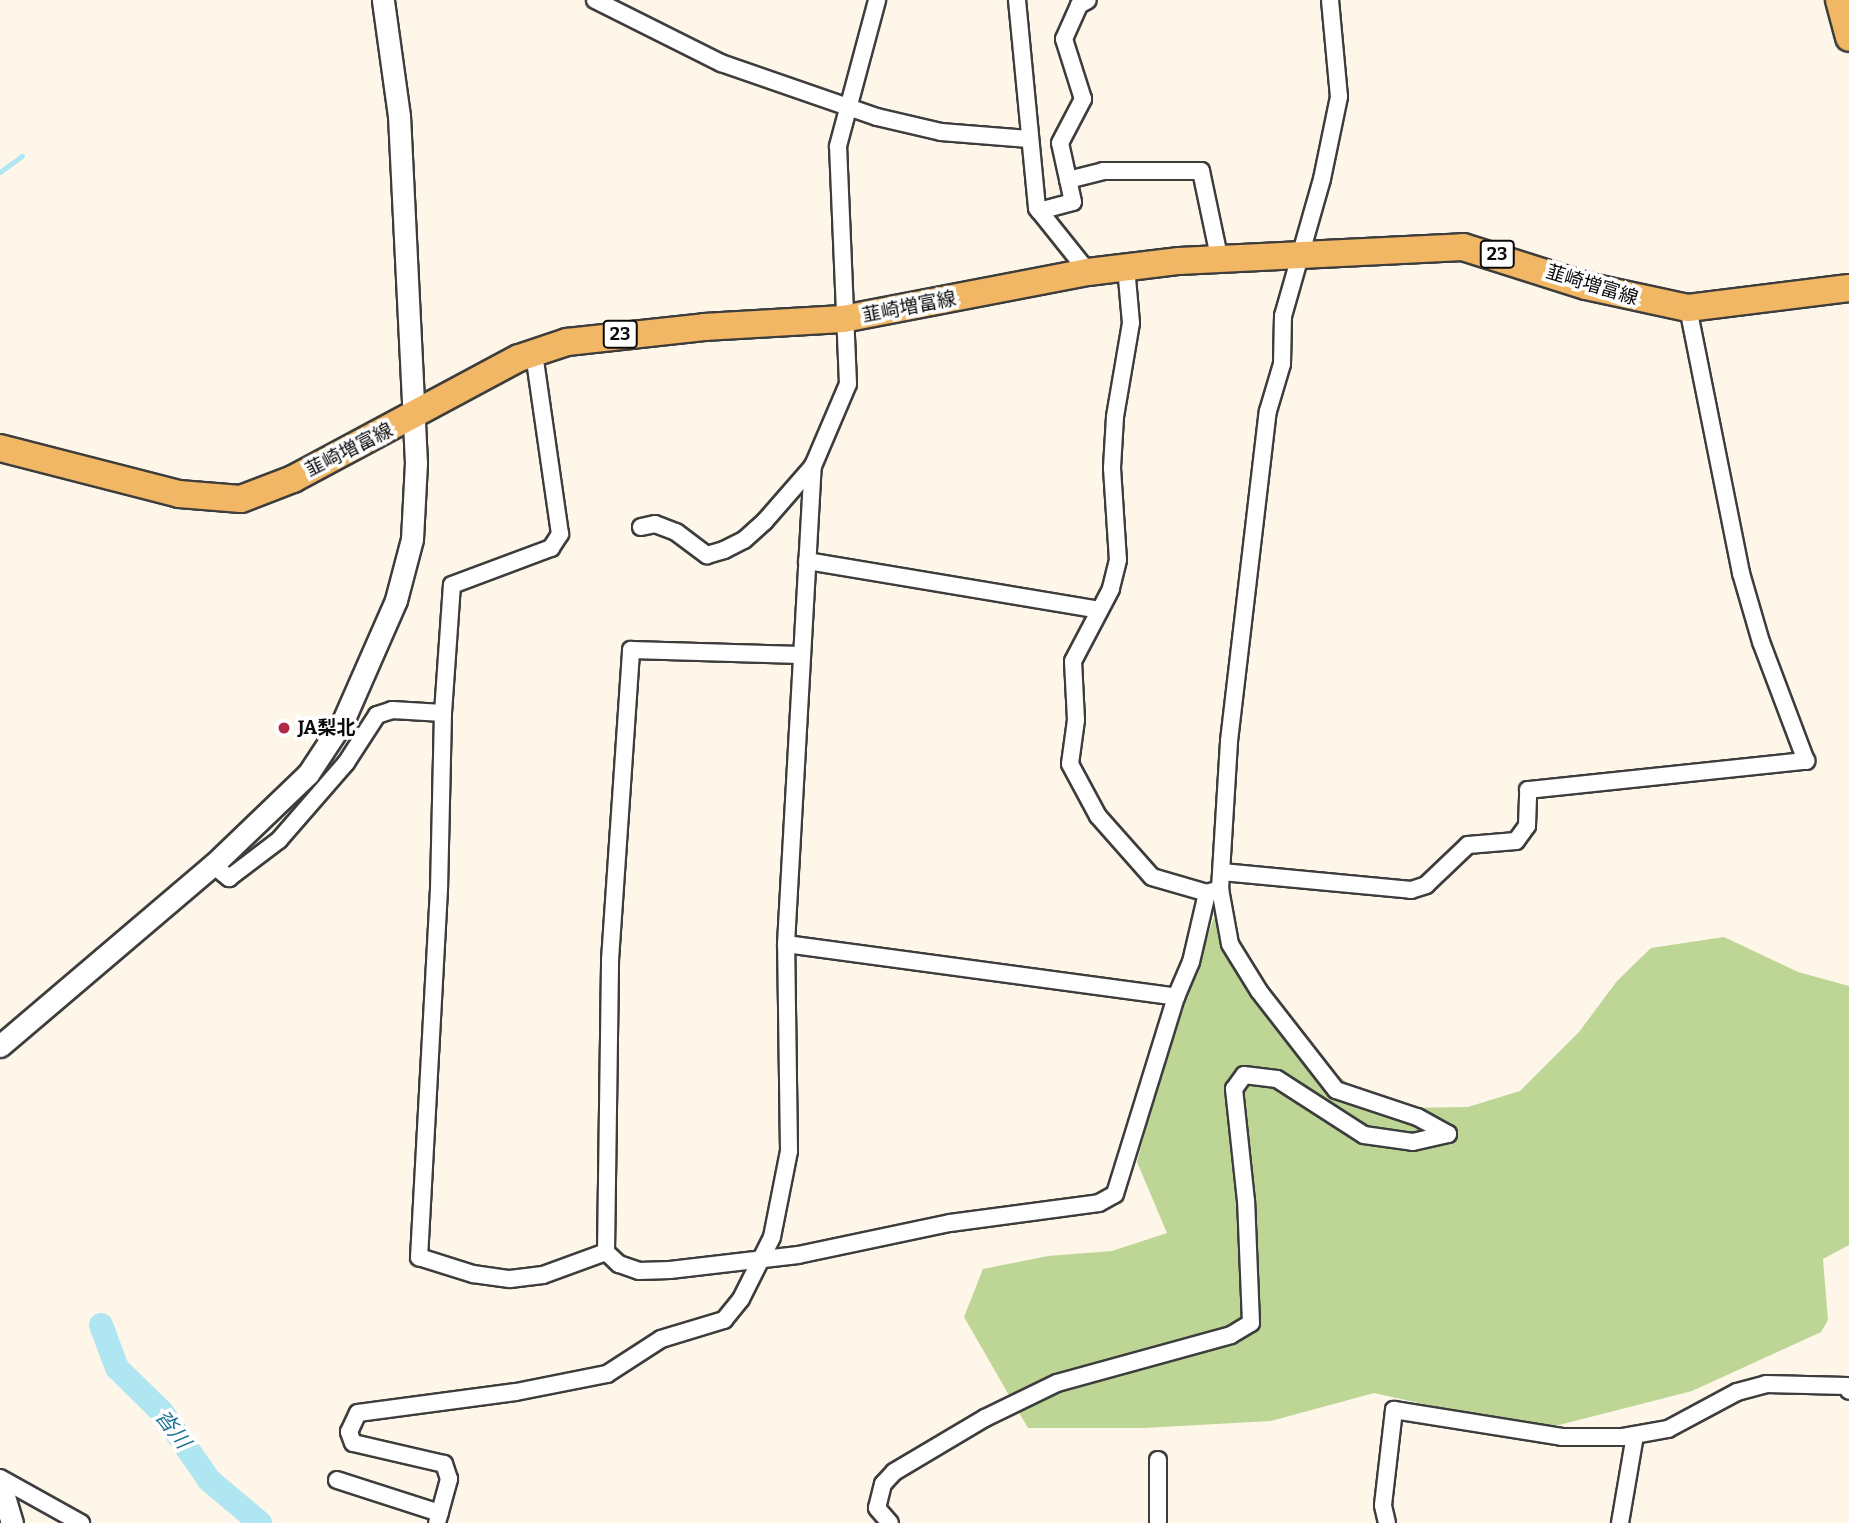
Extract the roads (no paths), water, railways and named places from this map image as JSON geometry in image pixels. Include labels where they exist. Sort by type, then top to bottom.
[{"type":"main road","points":[[1839,0],[1849,38]]},
{"type":"main road","name":"韮崎増富線","points":[[0,448],[179,494],[241,499],[293,479],[534,353],[567,342],[628,333],[843,320],[1126,267],[1463,247],[1586,286],[1688,307],[1849,288]]},
{"type":"street","points":[[0,1046],[213,865],[308,774],[343,721],[396,600],[412,539],[415,416],[399,116],[383,0]]},
{"type":"street","points":[[596,0],[720,63],[846,106],[941,132],[1029,139]]},
{"type":"street","points":[[641,527],[655,524],[676,532],[707,555],[724,550],[744,540],[765,521],[813,466],[848,384],[843,320],[845,271],[837,165],[846,106],[877,0]]},
{"type":"street","points":[[1017,0],[1029,139],[1039,211],[1088,272]]},
{"type":"street","points":[[1039,211],[1073,202],[1060,143],[1083,99],[1064,39],[1079,5],[1088,0]]},
{"type":"street","points":[[801,655],[632,650],[610,960],[606,1252],[619,1264],[639,1271],[764,1256],[799,1255],[950,1223],[1099,1203],[1115,1194],[1175,998],[1191,962],[1222,872],[1226,763],[1268,411],[1282,364],[1283,316],[1339,97],[1331,0]]},
{"type":"street","points":[[1068,180],[1103,171],[1201,171],[1220,261]]},
{"type":"street","points":[[1126,267],[1131,323],[1115,417],[1112,468],[1118,560],[1111,589],[1082,639],[1070,677],[1076,720],[1070,764],[1075,779],[1098,816],[1152,877],[1214,891]]},
{"type":"street","points":[[1222,872],[1411,890],[1426,885],[1456,851],[1468,845],[1516,841],[1527,827],[1528,790],[1806,761],[1761,642],[1741,573],[1688,307]]},
{"type":"street","points":[[534,353],[560,534],[551,548],[452,585],[443,713],[439,889],[419,1257],[449,1270],[510,1279],[543,1275],[606,1252]]},
{"type":"street","points":[[337,1480],[438,1518],[449,1479],[444,1464],[353,1443],[349,1432],[358,1413],[516,1392],[607,1374],[661,1339],[724,1320],[764,1256],[780,1208],[789,1151],[786,944],[813,466]]},
{"type":"street","points":[[807,561],[1099,610]]},
{"type":"street","points":[[213,865],[229,878],[279,840],[346,763],[377,715],[392,710],[443,713]]},
{"type":"street","points":[[890,1523],[877,1508],[883,1484],[894,1472],[985,1418],[1057,1383],[1231,1335],[1251,1323],[1246,1201],[1234,1089],[1244,1076],[1278,1079],[1364,1135],[1413,1142],[1448,1134],[1417,1116],[1336,1090],[1259,991],[1230,944],[1214,891]]},
{"type":"street","points":[[786,944],[1175,998]]},
{"type":"street","points":[[1387,1523],[1383,1505],[1394,1410],[1562,1437],[1635,1435],[1668,1429],[1737,1392],[1766,1384],[1847,1385],[1849,1391]]},
{"type":"street","points":[[1620,1523],[1635,1435]]},
{"type":"street","points":[[1158,1460],[1158,1523]]},
{"type":"street","points":[[0,1480],[12,1523]]},
{"type":"street","points":[[0,1480],[81,1523]]},
{"type":"waterway","points":[[0,172],[22,156]]},
{"type":"waterway","name":"沓川","points":[[101,1325],[117,1368],[162,1412],[209,1480],[260,1523]]},
{"type":"place","name":"JA梨北","points":[[284,728]]}]
